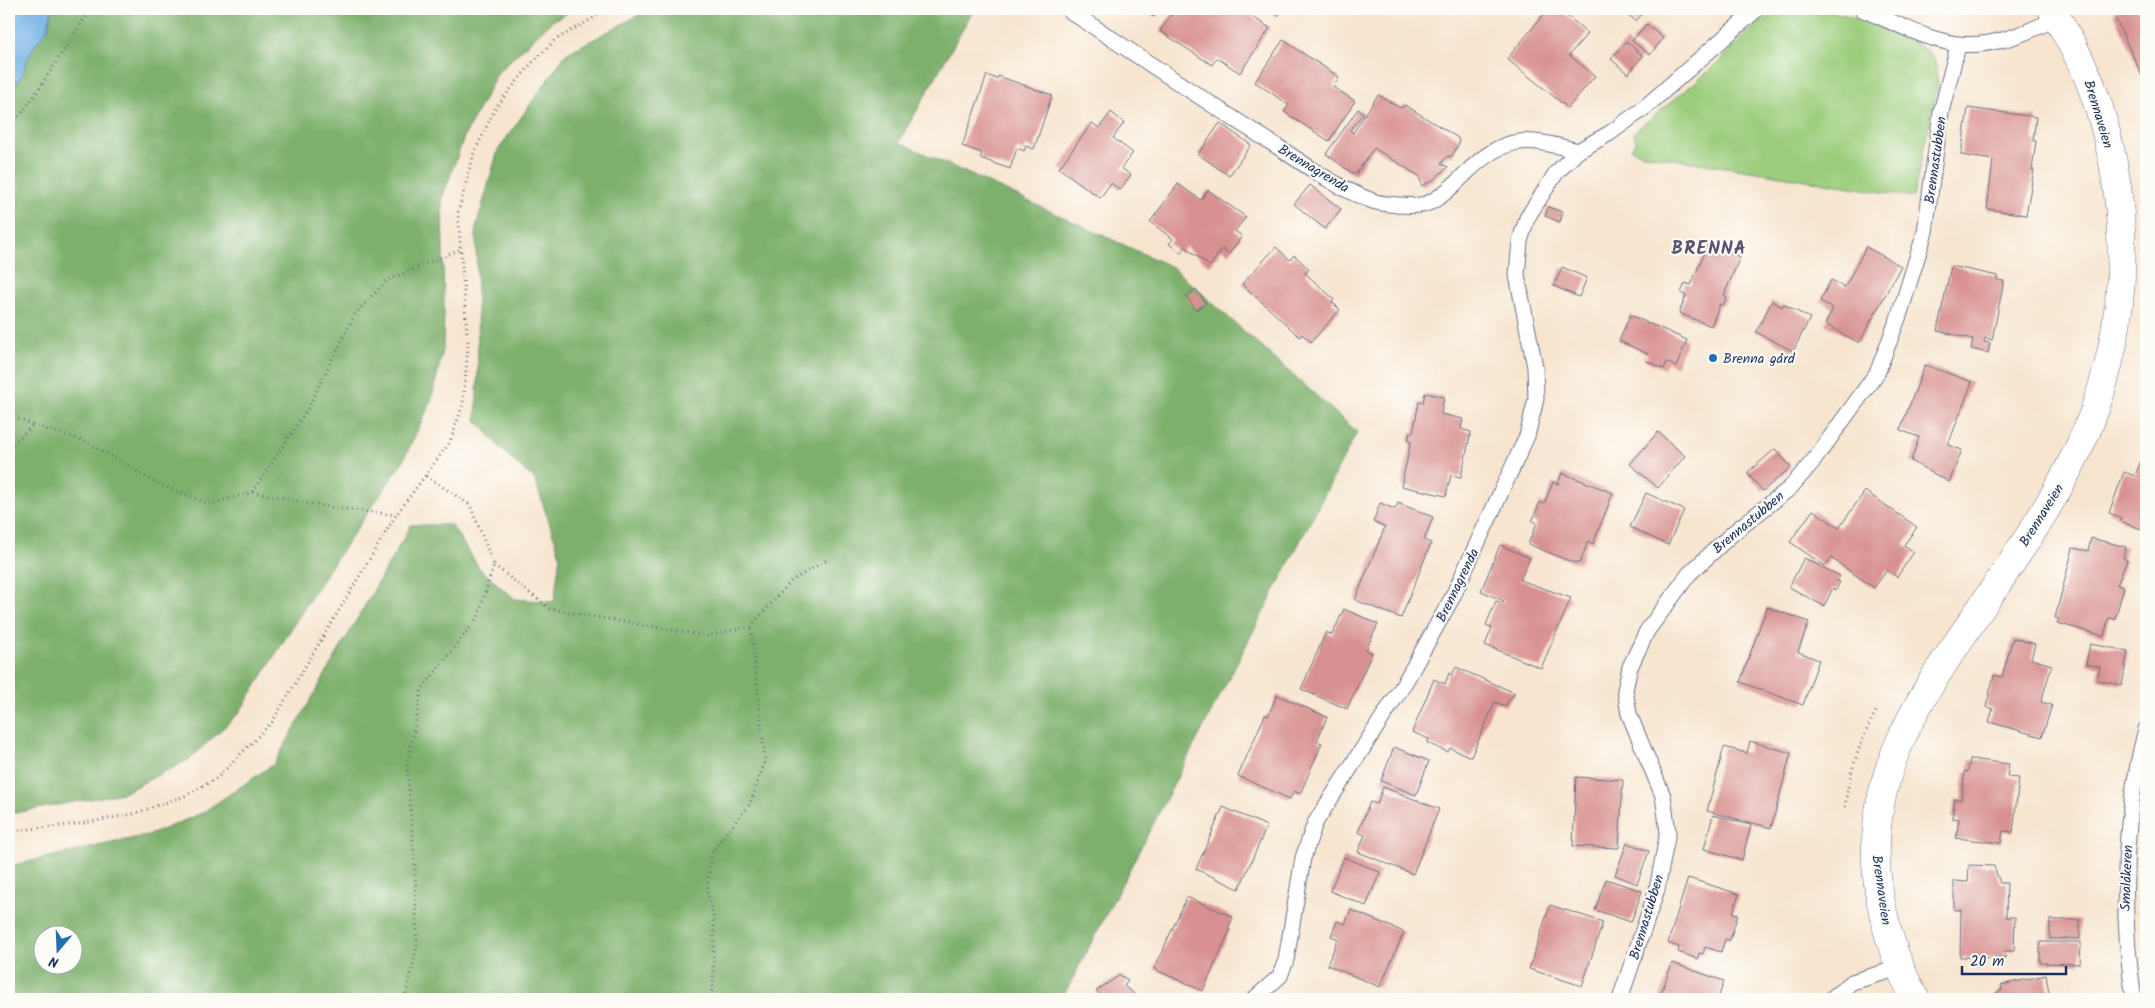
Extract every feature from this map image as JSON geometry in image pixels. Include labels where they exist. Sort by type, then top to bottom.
[{"type":"street","name":"Brennaveien","points":[[1916,999],[1899,968],[1885,923],[1876,872],[1880,800],[1892,757],[1913,710],[1931,681],[2027,539],[2059,488],[2097,405],[2114,341],[2122,260],[2119,206],[2108,136],[2091,83],[2071,40],[2054,13]]},
{"type":"lane","name":"Brennagrenda","points":[[1067,9],[1195,95],[1342,186],[1371,201],[1403,205],[1426,204],[1460,180],[1478,162],[1501,147],[1519,141],[1538,142],[1578,151]]},
{"type":"lane","name":"Brennagrenda","points":[[1254,999],[1281,974],[1286,960],[1303,858],[1315,823],[1404,684],[1452,598],[1527,436],[1536,399],[1535,367],[1517,275],[1520,241],[1526,218],[1556,172],[1578,151],[1610,133],[1643,109],[1757,9]]},
{"type":"lane","points":[[1862,9],[1922,35],[1958,46],[1975,46],[2009,39],[2054,13]]},
{"type":"lane","name":"Brennastubben","points":[[1620,999],[1657,889],[1668,832],[1663,796],[1629,714],[1625,690],[1630,667],[1647,631],[1689,574],[1734,533],[1790,488],[1814,460],[1877,373],[1899,316],[1925,232],[1941,112],[1958,46]]},
{"type":"lane","name":"Smalåkeren","points":[[2134,999],[2124,915],[2130,808],[2136,766],[2146,729]]},
{"type":"lane","points":[[1832,999],[1852,982],[1899,968]]},
{"type":"path","points":[[9,128],[45,80],[78,26],[92,9]]},
{"type":"path","points":[[9,830],[79,824],[133,814],[187,795],[217,778],[272,722],[396,516],[450,442],[463,404],[468,346],[459,250],[458,213],[474,153],[496,107],[531,64],[555,40],[609,9]]},
{"type":"path","points":[[252,492],[307,410],[354,314],[387,280],[459,250]]},
{"type":"path","points":[[9,415],[33,425],[85,441],[160,485],[211,504],[252,492],[328,507],[396,516]]},
{"type":"path","points":[[9,447],[33,425]]},
{"type":"path","points":[[426,476],[470,505],[494,564],[550,609],[707,636],[751,626],[792,580],[829,559]]},
{"type":"path","points":[[405,999],[417,947],[415,866],[407,766],[422,689],[478,616],[494,564]]},
{"type":"path","points":[[705,999],[713,989],[714,920],[707,890],[712,851],[750,804],[765,761],[751,626]]},
{"type":"path","points":[[1844,816],[1852,769],[1860,745],[1878,708]]},
{"type":"green space","points":[[52,9],[574,9],[551,22],[498,72],[464,137],[442,199],[443,350],[431,401],[402,463],[321,581],[239,713],[190,759],[123,793],[9,814],[9,94],[23,73],[26,62],[35,45],[47,30]]},
{"type":"green space","points":[[650,9],[974,9],[899,142],[1172,267],[1357,432],[1062,999],[9,999],[9,866],[152,834],[202,813],[274,764],[411,525],[451,525],[480,569],[515,599],[554,602],[560,555],[535,480],[505,453],[476,420],[478,370],[476,228],[498,150],[566,54]]},
{"type":"green space","points":[[1803,9],[1831,11],[1868,22],[1920,46],[1929,52],[1935,60],[1938,84],[1913,197],[1643,154],[1631,149],[1636,141],[1633,133],[1709,71],[1759,22],[1788,11]]},
{"type":"water","points":[[18,9],[52,9],[47,30],[35,45],[26,62],[23,73],[9,95],[9,30]]},
{"type":"building","points":[[1140,9],[1159,9],[1154,17]]},
{"type":"building","points":[[1175,9],[1249,9],[1246,13],[1270,28],[1240,73],[1217,58],[1212,65],[1160,31]]},
{"type":"building","points":[[1267,9],[1282,9],[1278,16]]},
{"type":"building","points":[[1548,9],[1559,9],[1588,33],[1569,55],[1595,76],[1568,108],[1507,59]]},
{"type":"building","points":[[1621,9],[1646,9],[1636,21]]},
{"type":"building","points":[[2122,9],[2146,9],[2144,80],[2113,13]]},
{"type":"building","points":[[1646,24],[1663,38],[1650,55],[1632,41]]},
{"type":"building","points":[[1283,40],[1339,77],[1333,87],[1355,101],[1329,141],[1284,112],[1289,105],[1255,82]]},
{"type":"building","points":[[1626,41],[1643,56],[1628,74],[1611,59]]},
{"type":"building","points":[[987,75],[997,79],[998,76],[1052,95],[1034,149],[1026,146],[1024,151],[1017,148],[1010,169],[980,158],[982,153],[962,146]]},
{"type":"building","points":[[1378,95],[1400,108],[1405,105],[1458,138],[1459,143],[1452,156],[1446,157],[1441,164],[1448,167],[1433,180],[1422,186],[1419,176],[1374,148],[1355,175],[1326,154],[1358,109],[1364,113],[1350,130],[1353,133]]},
{"type":"building","points":[[1968,108],[2036,117],[2033,141],[2036,141],[2032,170],[2034,170],[2026,215],[1987,209],[1993,160],[1961,155]]},
{"type":"building","points":[[1111,112],[1124,123],[1113,138],[1133,153],[1121,168],[1131,175],[1120,190],[1111,183],[1100,198],[1059,168],[1092,123],[1099,128]]},
{"type":"building","points":[[1220,123],[1251,145],[1229,176],[1198,154]]},
{"type":"building","points":[[1178,184],[1201,200],[1208,190],[1246,217],[1235,231],[1242,236],[1229,254],[1222,249],[1210,266],[1185,247],[1181,253],[1169,244],[1173,239],[1150,222]]},
{"type":"building","points":[[1310,185],[1341,209],[1325,229],[1294,204]]},
{"type":"building","points":[[1548,207],[1563,212],[1560,222],[1545,216]]},
{"type":"building","points":[[1708,243],[1740,257],[1724,295],[1727,297],[1723,305],[1720,304],[1711,326],[1679,313],[1686,296],[1681,293],[1685,283],[1691,285]]},
{"type":"building","points":[[1276,247],[1290,260],[1294,255],[1309,269],[1305,273],[1334,299],[1332,302],[1340,310],[1311,342],[1302,334],[1300,337],[1242,284]]},
{"type":"building","points":[[1866,247],[1901,266],[1859,343],[1825,324],[1833,308],[1820,301],[1831,280],[1845,287]]},
{"type":"building","points":[[1951,266],[1998,276],[1997,280],[2004,281],[1992,340],[1985,338],[1984,342],[1990,343],[1988,353],[1971,349],[1973,339],[1937,331]]},
{"type":"building","points":[[1562,267],[1587,278],[1579,297],[1554,286]]},
{"type":"building","points":[[1196,289],[1206,303],[1196,310],[1186,296]]},
{"type":"building","points":[[1772,301],[1782,307],[1783,304],[1810,318],[1793,351],[1756,332]]},
{"type":"building","points":[[1630,315],[1687,340],[1676,367],[1667,362],[1664,369],[1645,360],[1648,354],[1619,341]]},
{"type":"building","points":[[1925,365],[1972,382],[1948,445],[1962,450],[1949,482],[1911,461],[1919,437],[1900,430]]},
{"type":"building","points":[[1425,393],[1444,397],[1441,414],[1463,419],[1461,429],[1471,432],[1461,477],[1451,475],[1446,496],[1401,486],[1411,442],[1408,441],[1410,432],[1413,433],[1419,402],[1423,403]]},
{"type":"building","points":[[1658,432],[1685,456],[1658,488],[1630,464]]},
{"type":"building","points":[[1775,449],[1791,467],[1763,491],[1747,473]]},
{"type":"building","points":[[2141,460],[2146,462],[2146,531],[2120,521],[2121,518],[2109,513],[2124,472],[2135,476]]},
{"type":"building","points":[[1562,473],[1613,493],[1593,544],[1588,541],[1580,563],[1572,562],[1528,544],[1537,523],[1532,521],[1540,502],[1544,504],[1553,482],[1558,484]]},
{"type":"building","points":[[1865,491],[1917,527],[1904,545],[1914,552],[1897,577],[1887,570],[1874,588],[1831,558],[1825,566],[1790,542],[1813,510],[1839,528]]},
{"type":"building","points":[[1646,493],[1684,510],[1668,545],[1630,527]]},
{"type":"building","points":[[1380,503],[1395,509],[1398,503],[1433,517],[1424,540],[1431,543],[1401,618],[1355,600],[1385,527],[1373,522]]},
{"type":"building","points":[[2091,538],[2126,547],[2123,558],[2127,560],[2117,585],[2124,587],[2115,619],[2109,618],[2104,636],[2057,623],[2059,619],[2055,618],[2073,548],[2088,551]]},
{"type":"building","points":[[1500,545],[1530,558],[1520,580],[1571,598],[1541,668],[1485,645],[1492,628],[1486,625],[1496,601],[1503,603],[1504,601],[1481,591]]},
{"type":"building","points":[[1804,558],[1840,576],[1837,581],[1840,582],[1836,590],[1833,588],[1824,606],[1789,587]]},
{"type":"building","points":[[1767,607],[1809,622],[1798,652],[1819,660],[1803,705],[1740,682]]},
{"type":"building","points":[[1344,609],[1378,624],[1366,650],[1372,653],[1347,709],[1301,689],[1326,632],[1332,635]]},
{"type":"building","points":[[2013,638],[2035,644],[2031,659],[2052,665],[2041,702],[2052,705],[2042,737],[1989,722],[1993,709],[1986,707],[1994,675],[2002,677]]},
{"type":"building","points":[[2090,644],[2128,651],[2122,685],[2097,680],[2100,667],[2086,664]]},
{"type":"building","points":[[1456,667],[1515,693],[1505,706],[1495,702],[1471,757],[1450,748],[1448,752],[1427,743],[1429,739],[1412,732],[1434,679],[1445,684],[1449,673],[1452,675]]},
{"type":"building","points":[[1277,695],[1327,717],[1317,741],[1322,743],[1300,794],[1294,791],[1290,799],[1238,776],[1265,715],[1268,716]]},
{"type":"building","points":[[1750,741],[1791,753],[1771,828],[1707,811],[1724,747],[1747,753]]},
{"type":"building","points":[[1394,747],[1429,761],[1416,795],[1381,781]]},
{"type":"building","points":[[1970,759],[2009,764],[2007,777],[2019,778],[2013,832],[2003,831],[2001,843],[1956,838],[1959,819],[1952,818],[1955,799],[1961,800],[1965,771],[1968,772]]},
{"type":"building","points":[[1576,777],[1623,780],[1619,848],[1573,846]]},
{"type":"building","points":[[1383,787],[1439,809],[1413,874],[1358,852],[1365,835],[1358,832],[1370,802],[1377,804]]},
{"type":"building","points":[[1223,807],[1267,826],[1239,889],[1196,869]]},
{"type":"building","points":[[1713,815],[1751,825],[1742,860],[1704,849]]},
{"type":"building","points":[[1627,843],[1649,851],[1637,884],[1615,875]]},
{"type":"building","points":[[1344,857],[1380,872],[1366,906],[1330,891]]},
{"type":"building","points":[[1969,865],[1994,866],[2000,883],[2007,883],[2006,917],[2015,917],[2014,951],[2005,951],[2005,958],[1960,957],[1961,910],[1954,910],[1954,881],[1968,882]]},
{"type":"building","points":[[1688,878],[1739,894],[1733,913],[1738,914],[1730,940],[1725,939],[1721,952],[1705,947],[1703,954],[1699,953],[1698,959],[1678,952],[1679,947],[1668,943]]},
{"type":"building","points":[[1606,879],[1642,891],[1631,922],[1595,910]]},
{"type":"building","points":[[1187,897],[1233,917],[1228,929],[1230,930],[1203,991],[1154,969]]},
{"type":"building","points":[[1550,905],[1603,922],[1582,986],[1529,969]]},
{"type":"building","points":[[1351,910],[1404,932],[1380,987],[1327,965],[1338,939],[1331,936],[1337,921],[1345,924]]},
{"type":"building","points":[[2050,920],[2080,920],[2080,939],[2050,939]]},
{"type":"building","points":[[2040,942],[2081,942],[2080,964],[2040,963]]},
{"type":"building","points":[[1672,963],[1724,981],[1718,999],[1659,999]]},
{"type":"building","points":[[1120,975],[1128,980],[1124,986],[1141,999],[1102,999],[1103,997],[1096,991]]},
{"type":"building","points":[[2046,975],[2050,999],[1995,999],[1994,995],[2002,989],[2001,985]]},
{"type":"place","name":"Brenna gård","points":[[1713,358]]},
{"type":"district","name":"BRENNA","points":[[1709,247]]}]
